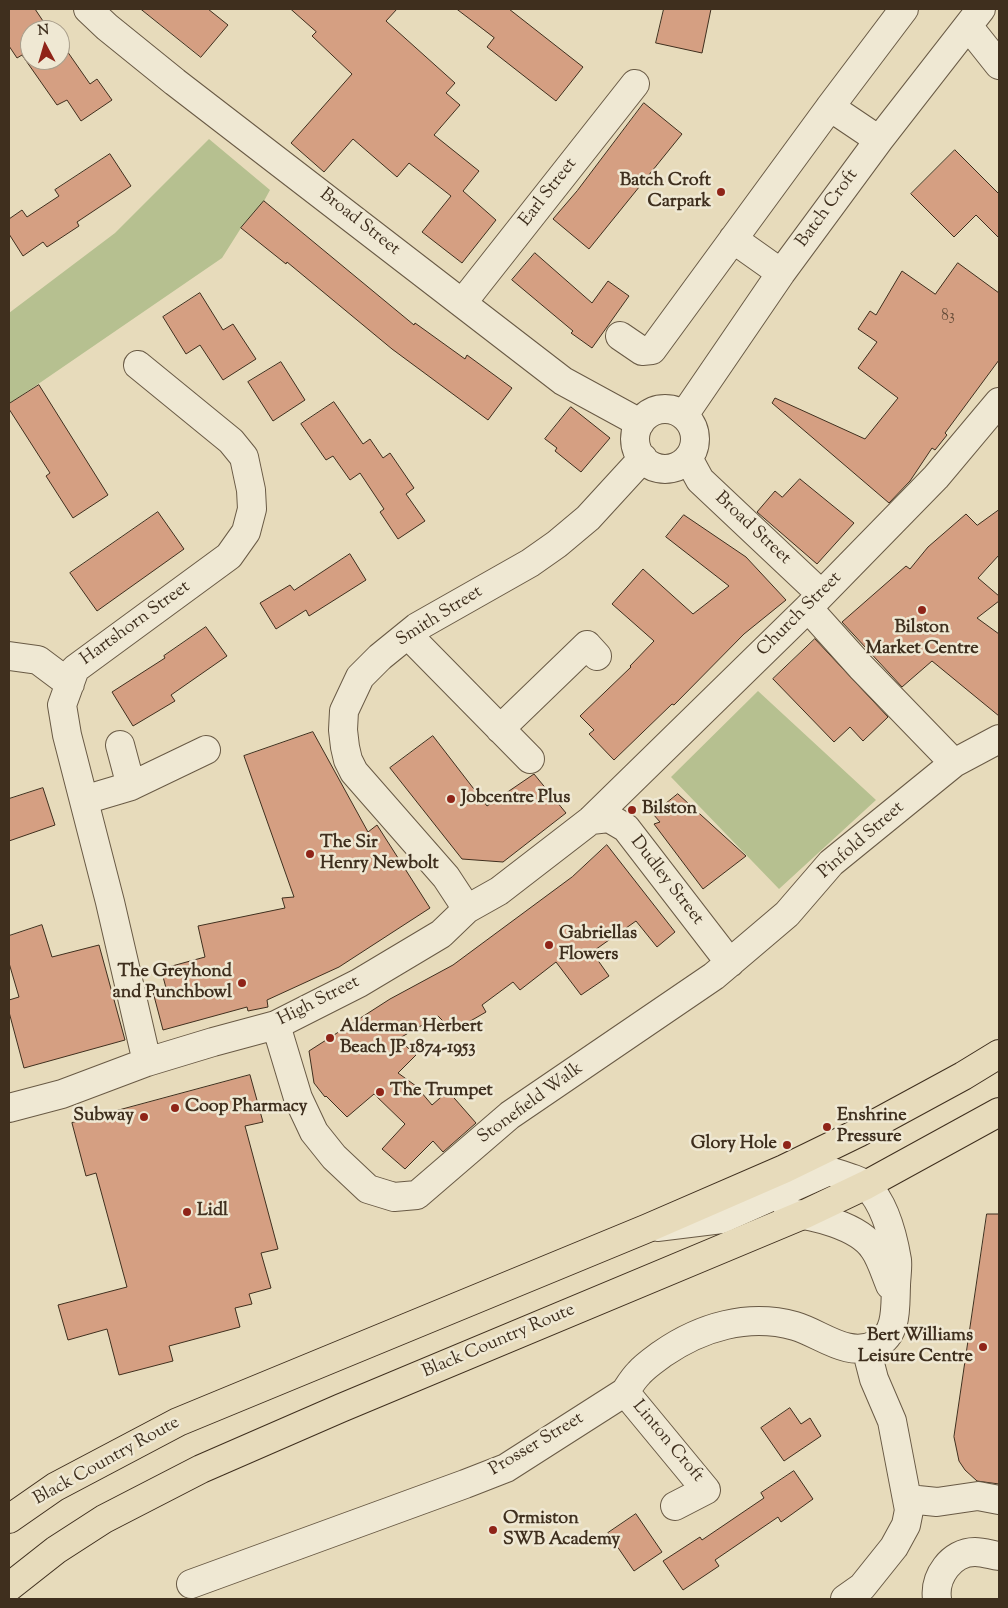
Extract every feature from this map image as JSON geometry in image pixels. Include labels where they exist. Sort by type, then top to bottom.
[{"type":"highway","name":"Black Country Route","points":[[9,1519],[55,1487],[178,1422],[648,1228],[742,1199],[784,1170],[858,1133],[994,1060]]},
{"type":"highway","name":"Black Country Route","points":[[9,1587],[56,1550],[104,1520],[201,1469],[341,1408],[805,1214],[866,1185],[999,1112]]},
{"type":"street","name":"Broad Street","points":[[88,9],[107,27],[175,82],[463,302],[563,381],[640,423]]},
{"type":"street","points":[[620,336],[642,351],[652,350],[904,9]]},
{"type":"street","points":[[974,17],[999,65]]},
{"type":"street","name":"Batch Croft","points":[[684,416],[781,273],[879,140],[974,17]]},
{"type":"street","name":"Earl Street","points":[[463,302],[635,84]]},
{"type":"street","points":[[830,107],[879,140]]},
{"type":"street","points":[[733,239],[781,273]]},
{"type":"street","name":"Hartshorn Street","points":[[138,365],[231,442],[244,457],[251,490],[252,509],[246,532],[229,556],[75,669],[62,705],[67,735],[110,902],[146,1062]]},
{"type":"street","name":"Church Street","points":[[591,820],[815,601],[936,477],[999,402]]},
{"type":"street","points":[[665,409],[675,411],[684,416],[694,431],[695,441],[693,450],[688,458],[674,468],[657,468],[643,458],[638,450],[636,441],[640,423],[656,411],[665,409]]},
{"type":"street","name":"Smith Street","points":[[468,909],[446,877],[354,772],[348,760],[345,747],[343,730],[344,712],[360,677],[380,657],[417,627],[530,562],[557,544],[588,518],[643,458]]},
{"type":"street","name":"Broad Street","points":[[688,458],[700,480],[815,601]]},
{"type":"street","points":[[815,601],[861,667],[954,763]]},
{"type":"street","points":[[408,635],[530,759]]},
{"type":"street","points":[[500,729],[586,645],[598,656]]},
{"type":"street","points":[[9,656],[38,660],[70,684]]},
{"type":"street","name":"Pinfold Street","points":[[730,963],[787,914],[831,863],[954,763],[999,739]]},
{"type":"street","points":[[120,745],[131,786]]},
{"type":"street","points":[[84,800],[131,786],[206,750]]},
{"type":"street","name":"Dudley Street","points":[[591,820],[609,818],[626,828],[730,963]]},
{"type":"street","name":"High Street","points":[[9,1108],[62,1094],[146,1062],[276,1025],[359,983],[440,934],[468,909],[499,891],[591,820]]},
{"type":"street","name":"Stonefield Walk","points":[[276,1025],[298,1098],[314,1132],[334,1156],[368,1189],[394,1197],[417,1196],[510,1115],[714,976],[730,963]]},
{"type":"street","points":[[844,1599],[862,1588],[894,1547],[906,1525],[909,1510],[892,1421],[874,1379],[866,1348],[878,1344],[886,1337],[892,1325],[895,1312],[897,1261],[895,1252],[880,1202],[866,1185],[829,1171],[742,1199],[756,1213],[787,1212],[805,1214],[834,1223],[865,1239],[874,1249],[895,1298]]},
{"type":"street","name":"Prosser Street","points":[[191,1584],[506,1468],[625,1392],[639,1373],[650,1363],[686,1338],[712,1328],[744,1321],[768,1321],[795,1326],[842,1347],[866,1348]]},
{"type":"street","name":"Linton Croft","points":[[625,1392],[706,1490],[675,1506]]},
{"type":"street","points":[[908,1499],[937,1502],[978,1496],[999,1500]]},
{"type":"street","points":[[938,1599],[937,1584],[942,1571],[950,1562],[962,1555],[975,1552],[999,1556]]},
{"type":"green space","points":[[209,139],[270,190],[264,201],[241,228],[222,258],[9,404],[9,313],[115,233]]},
{"type":"green space","points":[[758,691],[876,800],[779,889],[671,777]]},
{"type":"building","points":[[9,9],[35,9],[42,20],[20,20],[20,56],[17,58],[9,46]]},
{"type":"building","points":[[141,9],[208,9],[228,25],[201,57]]},
{"type":"building","points":[[291,9],[397,9],[386,21],[455,83],[446,93],[460,105],[434,135],[479,171],[463,191],[496,220],[462,263],[422,232],[451,196],[409,163],[397,177],[353,139],[324,172],[291,143],[352,74],[312,36],[316,32]]},
{"type":"building","points":[[457,9],[509,9],[583,67],[556,101],[487,47],[494,38]]},
{"type":"building","points":[[664,9],[711,9],[702,53],[656,43]]},
{"type":"building","points":[[70,55],[90,84],[97,79],[112,100],[81,121],[67,100],[57,105],[32,70],[70,70]]},
{"type":"building","points":[[644,103],[682,134],[589,249],[553,219],[577,191]]},
{"type":"building","points":[[955,150],[999,194],[999,238],[976,215],[954,237],[911,194]]},
{"type":"building","points":[[110,154],[131,186],[77,222],[79,226],[47,247],[43,242],[23,256],[9,234],[9,219],[22,210],[27,217],[59,196],[55,190]]},
{"type":"building","points":[[264,201],[414,325],[415,323],[465,359],[467,355],[512,388],[488,420],[392,349],[287,262],[286,264],[241,228]]},
{"type":"building","points":[[535,253],[592,303],[608,281],[629,296],[592,348],[571,333],[573,331],[512,280]]},
{"type":"building","points":[[958,263],[999,293],[999,360],[945,433],[947,435],[935,450],[932,448],[910,481],[889,503],[772,403],[775,398],[865,439],[898,398],[858,368],[877,342],[858,329],[870,311],[876,315],[902,271],[935,294]]},
{"type":"building","points":[[200,293],[223,330],[233,324],[256,359],[223,380],[200,345],[186,354],[163,317]]},
{"type":"building","points":[[281,362],[305,400],[273,421],[248,382]]},
{"type":"building","points":[[39,385],[108,495],[73,518],[46,476],[50,473],[9,409],[9,404]]},
{"type":"building","points":[[334,402],[363,444],[370,439],[383,458],[390,453],[414,488],[406,494],[425,521],[398,539],[380,512],[384,509],[360,473],[350,480],[333,456],[326,460],[301,424]]},
{"type":"building","points":[[571,407],[610,438],[581,472],[555,451],[557,448],[545,439]]},
{"type":"building","points":[[800,479],[854,523],[817,564],[757,512],[775,491],[782,497]]},
{"type":"building","name":"Bilston Market Centre","points":[[999,510],[999,555],[978,578],[999,596],[999,601],[977,618],[999,634],[999,716],[932,661],[902,687],[842,622],[906,566],[910,569],[928,547],[966,514],[977,525]]},
{"type":"building","points":[[158,512],[184,549],[97,611],[70,573]]},
{"type":"building","points":[[684,515],[746,557],[786,600],[744,634],[674,705],[672,704],[614,760],[589,734],[594,730],[580,716],[631,667],[654,641],[612,604],[643,569],[693,614],[729,586],[666,537]]},
{"type":"building","points":[[350,554],[366,580],[309,616],[306,610],[276,629],[260,603],[290,585],[294,590]]},
{"type":"building","points":[[206,627],[227,656],[171,695],[175,701],[133,726],[112,692],[165,658],[164,656]]},
{"type":"building","points":[[815,639],[888,717],[863,741],[850,727],[834,742],[773,679]]},
{"type":"building","points":[[313,732],[368,832],[377,825],[430,908],[339,967],[267,1000],[268,1007],[248,1011],[247,1007],[163,1030],[153,992],[166,988],[161,969],[205,957],[198,926],[285,908],[282,898],[294,897],[244,756]]},
{"type":"building","name":"Jobcentre Plus","points":[[433,736],[487,806],[534,774],[566,813],[503,862],[462,859],[390,768]]},
{"type":"building","points":[[43,788],[55,825],[9,841],[9,799]]},
{"type":"building","points":[[678,794],[746,856],[703,889],[654,824],[660,822],[653,814]]},
{"type":"building","points":[[607,845],[675,932],[657,947],[636,921],[592,952],[609,976],[581,995],[556,962],[520,990],[513,982],[482,1005],[486,1012],[453,1031],[438,1016],[398,1039],[416,1055],[398,1073],[416,1086],[432,1105],[448,1091],[476,1123],[443,1152],[433,1141],[405,1169],[382,1149],[405,1124],[374,1094],[347,1117],[325,1097],[314,1083],[309,1051],[390,999],[453,965],[572,877]]},
{"type":"building","points":[[42,925],[52,957],[99,945],[125,1040],[24,1068],[9,1012],[9,1000],[19,997],[9,963],[9,936]]},
{"type":"building","name":"Lidl","points":[[250,1075],[263,1122],[245,1126],[278,1249],[261,1253],[271,1288],[249,1294],[252,1304],[235,1308],[240,1327],[169,1346],[173,1361],[119,1375],[107,1329],[68,1340],[58,1305],[127,1287],[96,1173],[86,1176],[72,1123]]},
{"type":"building","name":"Bert Williams Leisure Centre","points":[[987,1214],[999,1214],[999,1484],[977,1481],[965,1470],[959,1461],[954,1437]]},
{"type":"building","points":[[790,1408],[801,1424],[810,1418],[821,1436],[784,1461],[761,1428]]},
{"type":"building","points":[[794,1471],[813,1499],[781,1522],[778,1517],[715,1560],[719,1566],[683,1590],[663,1561],[700,1537],[702,1540],[764,1498],[761,1493]]},
{"type":"building","points":[[636,1514],[662,1552],[634,1571],[608,1533]]},
{"type":"place","name":"Batch Croft Carpark","points":[[721,192]]},
{"type":"place","name":"Bilston Market Centre","points":[[922,610]]},
{"type":"place","name":"Jobcentre Plus","points":[[451,799]]},
{"type":"place","name":"Bilston","points":[[632,810]]},
{"type":"place","name":"The Sir Henry Newbolt","points":[[310,854]]},
{"type":"place","name":"Gabriellas Flowers","points":[[549,945]]},
{"type":"place","name":"The Greyhond and Punchbowl","points":[[242,983]]},
{"type":"place","name":"Alderman Herbert Beach JP 1874-1953","points":[[330,1038]]},
{"type":"place","name":"The Trumpet","points":[[380,1092]]},
{"type":"place","name":"Coop Pharmacy","points":[[175,1108]]},
{"type":"place","name":"Subway","points":[[144,1117]]},
{"type":"place","name":"Enshrine Pressure","points":[[827,1127]]},
{"type":"place","name":"Glory Hole","points":[[787,1145]]},
{"type":"place","name":"Lidl","points":[[187,1212]]},
{"type":"place","name":"Bert Williams Leisure Centre","points":[[983,1347]]},
{"type":"place","name":"Ormiston SWB Academy","points":[[493,1530]]}]
